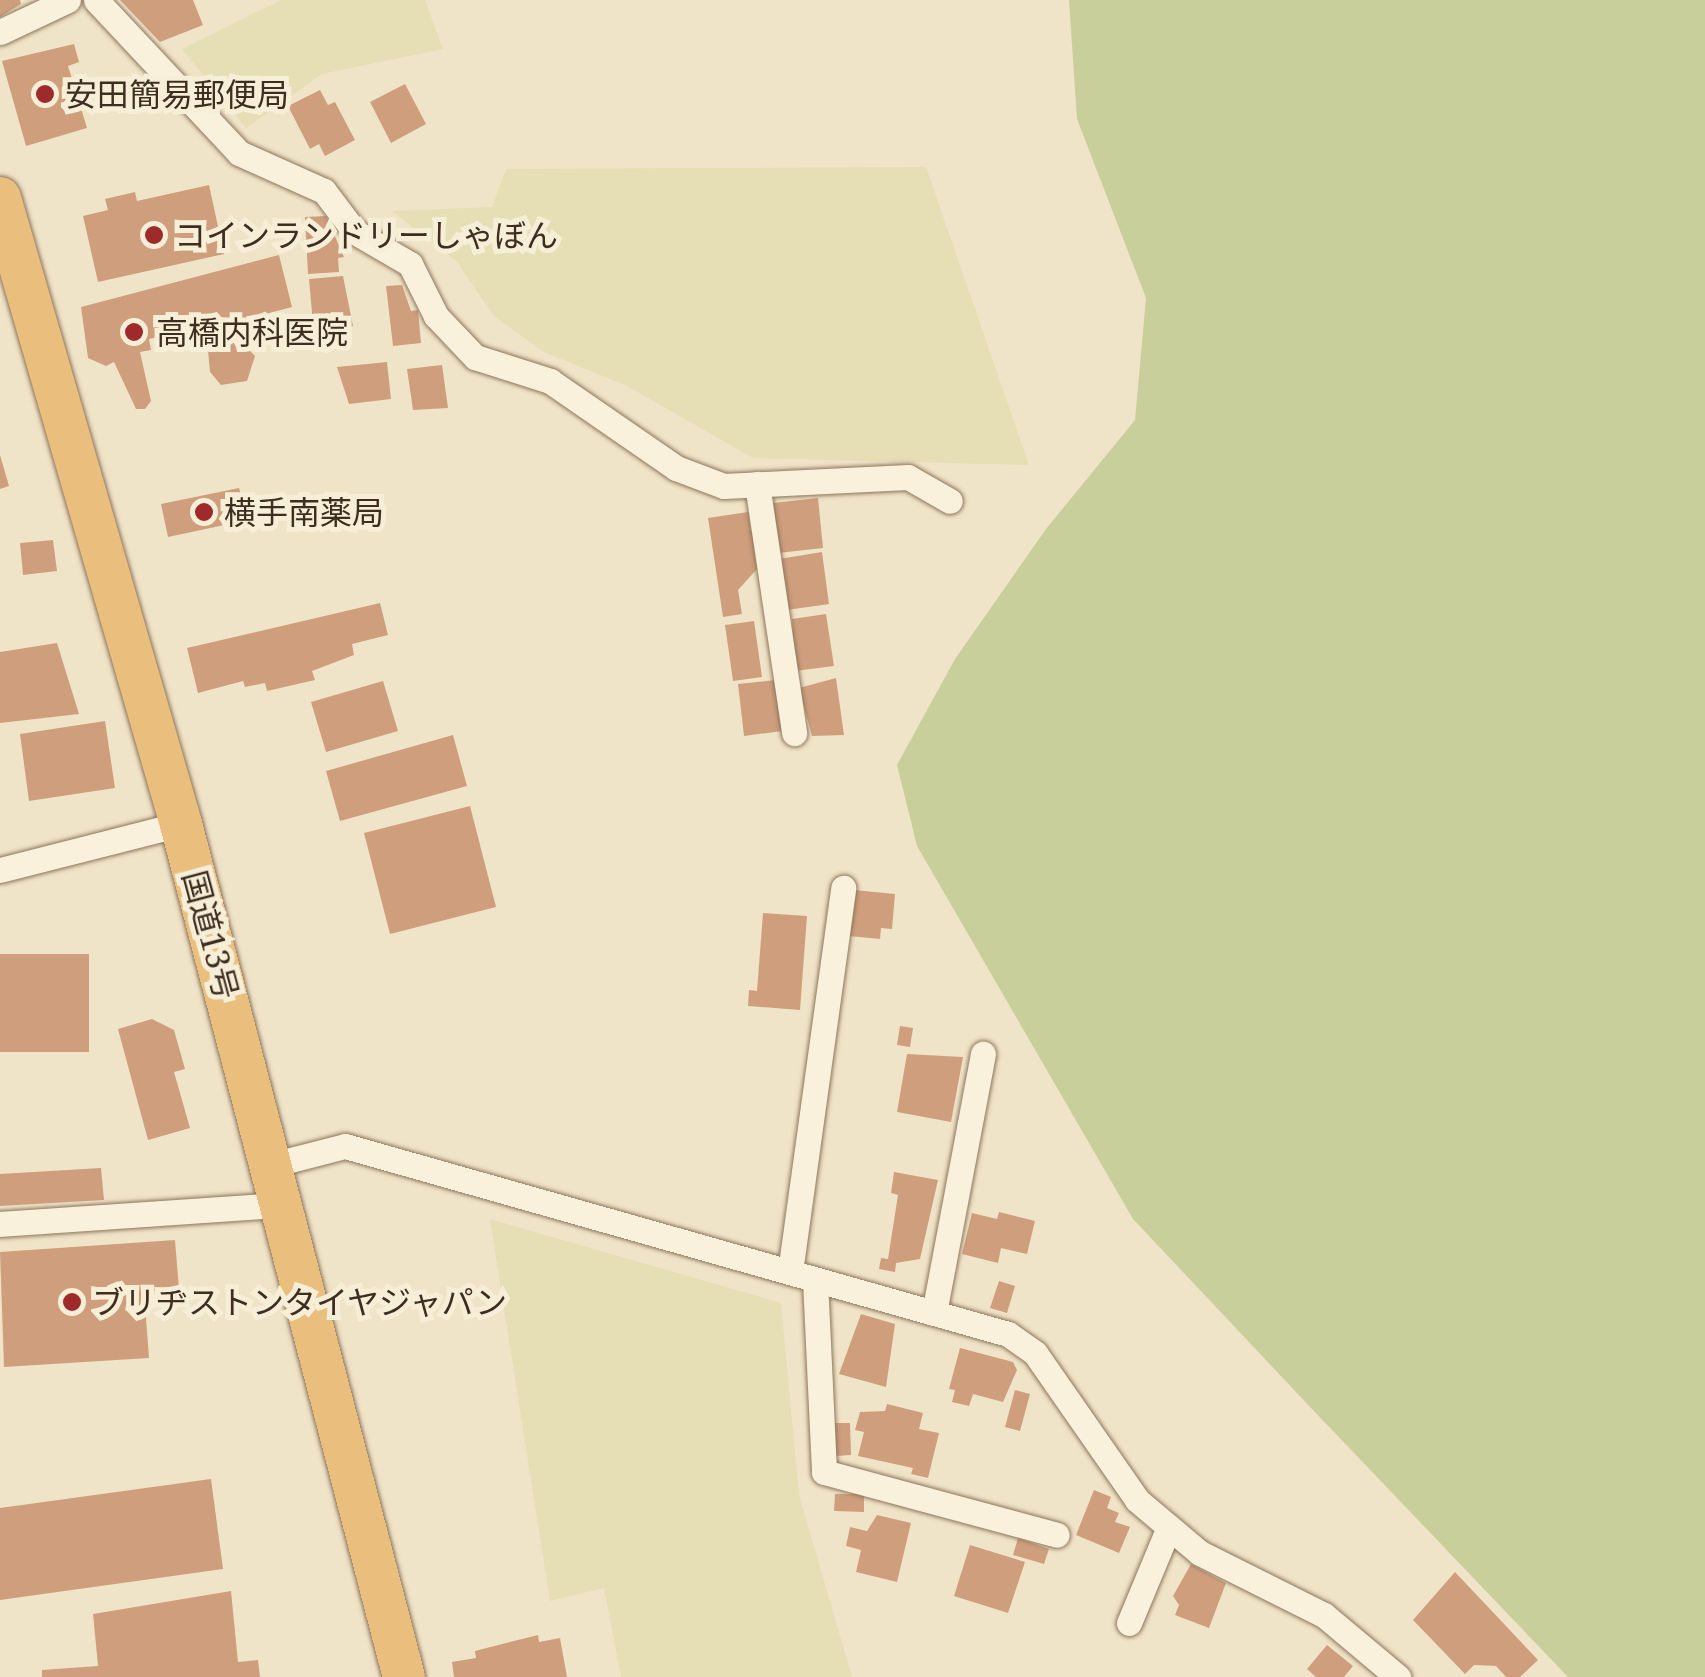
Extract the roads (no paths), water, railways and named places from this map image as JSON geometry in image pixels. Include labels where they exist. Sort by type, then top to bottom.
[{"type":"highway","name":"国道13号","points":[[0,198],[181,824],[404,1677]]},
{"type":"street","points":[[0,32],[68,0]]},
{"type":"street","points":[[96,0],[239,154],[324,191],[356,232],[410,264],[436,316],[475,357],[550,381],[676,468],[724,486],[908,477],[950,501]]},
{"type":"street","points":[[757,484],[794,733]]},
{"type":"street","points":[[0,870],[181,824]]},
{"type":"street","points":[[790,1272],[842,888]]},
{"type":"street","points":[[934,1313],[983,1054]]},
{"type":"street","points":[[0,1224],[277,1185],[344,1146],[1008,1334],[1034,1353],[1138,1500],[1168,1527],[1200,1553],[1324,1614],[1398,1677]]},
{"type":"street","points":[[815,1280],[824,1472],[1056,1534]]},
{"type":"street","points":[[1129,1623],[1168,1527]]},
{"type":"place","name":"安田簡易郵便局","points":[[45,94]]},
{"type":"place","name":"コインランドリーしゃぼん","points":[[154,235]]},
{"type":"place","name":"高橋内科医院","points":[[134,332]]},
{"type":"place","name":"横手南薬局","points":[[204,512]]},
{"type":"place","name":"ブリヂストンタイヤジャパン","points":[[72,1302]]}]
